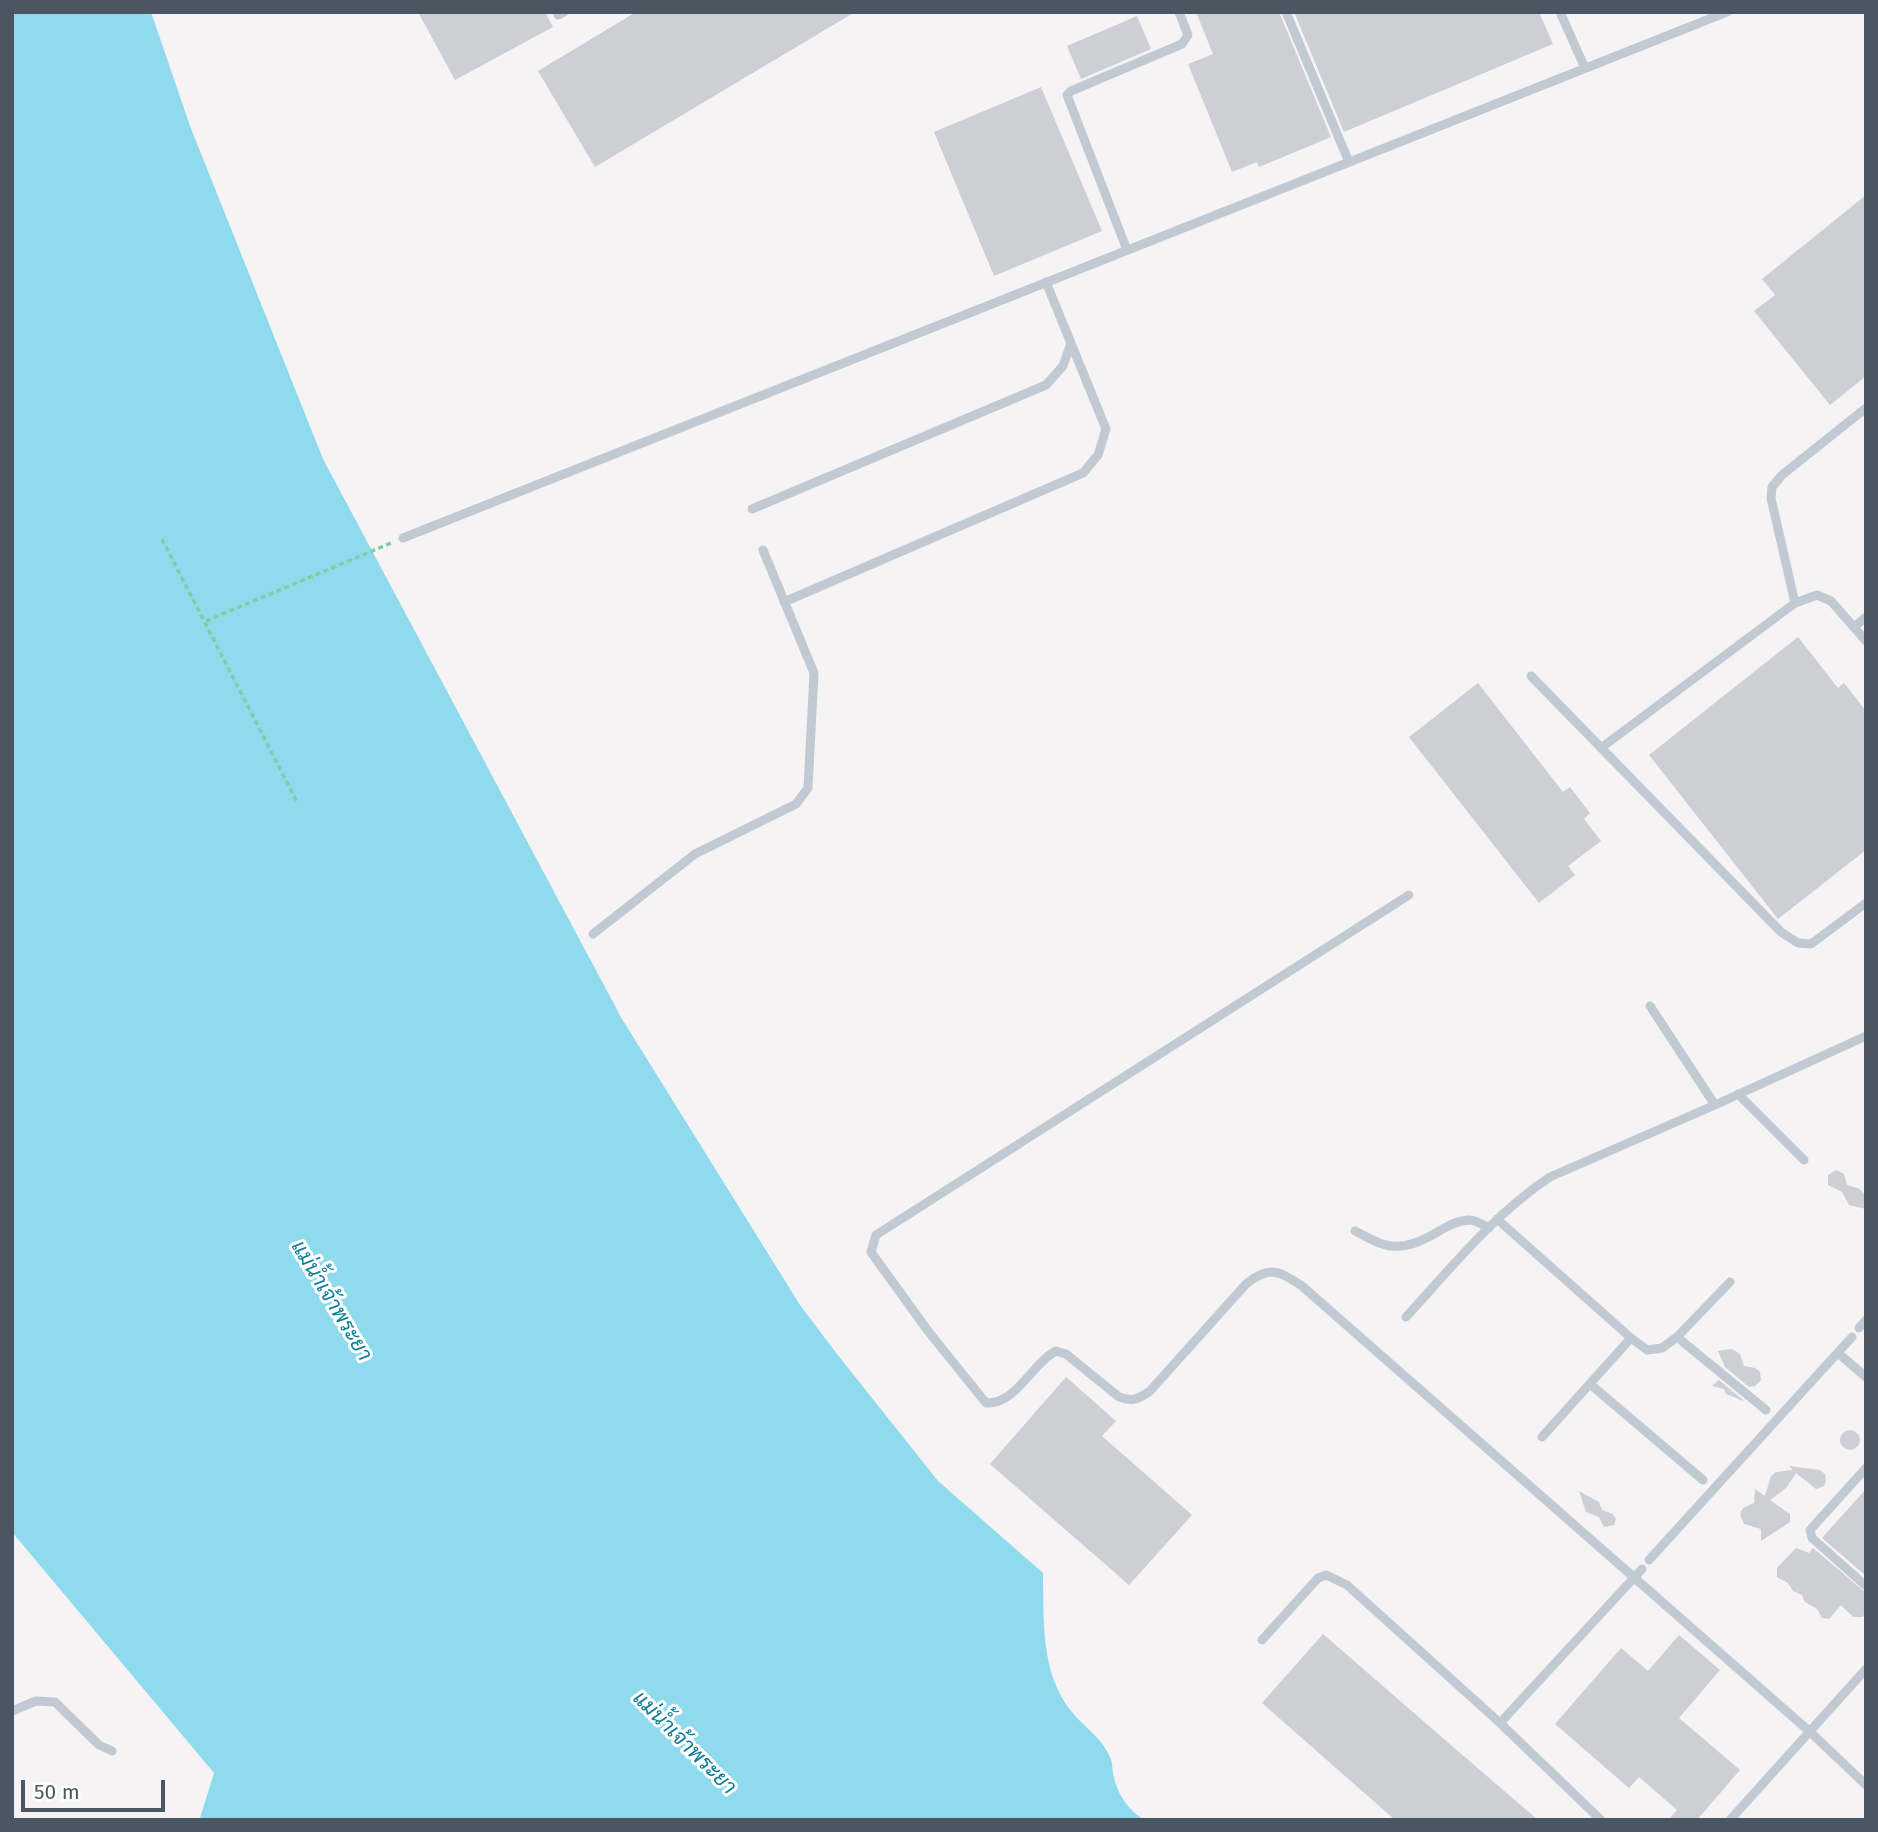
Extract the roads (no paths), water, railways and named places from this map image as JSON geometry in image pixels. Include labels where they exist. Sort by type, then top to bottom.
[{"type":"lane","points":[[1127,250],[1067,95],[1182,44],[1188,35],[1179,12]]},
{"type":"lane","points":[[1286,12],[1349,162]]},
{"type":"lane","points":[[1560,12],[1585,68]]},
{"type":"lane","points":[[403,538],[1727,12]]},
{"type":"lane","points":[[784,602],[1083,474],[1098,455],[1106,429],[1046,282]]},
{"type":"lane","points":[[752,509],[1045,385],[1063,366],[1071,343]]},
{"type":"lane","points":[[1795,603],[1771,498],[1772,487],[1782,475],[1866,408]]},
{"type":"lane","points":[[593,934],[695,854],[796,804],[808,788],[814,673],[763,550]]},
{"type":"lane","points":[[1601,748],[1795,603],[1817,595],[1831,601],[1866,641]]},
{"type":"lane","points":[[1854,627],[1866,617]]},
{"type":"lane","points":[[1531,676],[1781,932],[1798,943],[1811,944],[1866,903]]},
{"type":"lane","points":[[1409,895],[876,1235],[871,1252],[928,1331],[986,1403],[995,1403],[1008,1397],[1047,1356],[1056,1352],[1066,1354],[1119,1397],[1130,1401],[1139,1399],[1150,1391],[1246,1284],[1258,1274],[1281,1272],[1302,1286],[1809,1731],[1866,1785]]},
{"type":"lane","points":[[1650,1006],[1715,1105]]},
{"type":"lane","points":[[1406,1317],[1497,1219],[1525,1193],[1550,1177],[1866,1036]]},
{"type":"lane","points":[[1738,1094],[1804,1160]]},
{"type":"lane","points":[[1497,1219],[1631,1339],[1647,1350],[1662,1348],[1677,1338],[1730,1282]]},
{"type":"lane","points":[[1355,1231],[1388,1246],[1405,1246],[1418,1243],[1468,1220],[1489,1228]]},
{"type":"lane","points":[[1649,1560],[1852,1337]]},
{"type":"lane","points":[[1677,1338],[1766,1410]]},
{"type":"lane","points":[[1542,1437],[1631,1339]]},
{"type":"lane","points":[[1838,1353],[1866,1377]]},
{"type":"lane","points":[[1590,1384],[1703,1480]]},
{"type":"lane","points":[[1866,1468],[1810,1530],[1812,1538],[1866,1587]]},
{"type":"lane","points":[[1500,1723],[1642,1569]]},
{"type":"lane","points":[[1262,1640],[1318,1578],[1326,1575],[1334,1577],[1348,1585],[1396,1627],[1601,1820]]},
{"type":"lane","points":[[1730,1820],[1866,1669]]},
{"type":"lane","points":[[12,1711],[36,1701],[55,1702],[99,1745],[113,1751]]},
{"type":"water","name":"แม่น้ำเจ้าพระยา","points":[[12,12],[151,12],[190,126],[323,459],[622,1019],[800,1305],[837,1354],[938,1481],[1043,1573],[1044,1628],[1054,1681],[1072,1712],[1106,1750],[1121,1797],[1144,1820],[204,1820],[200,1818],[214,1773],[12,1532]]}]
